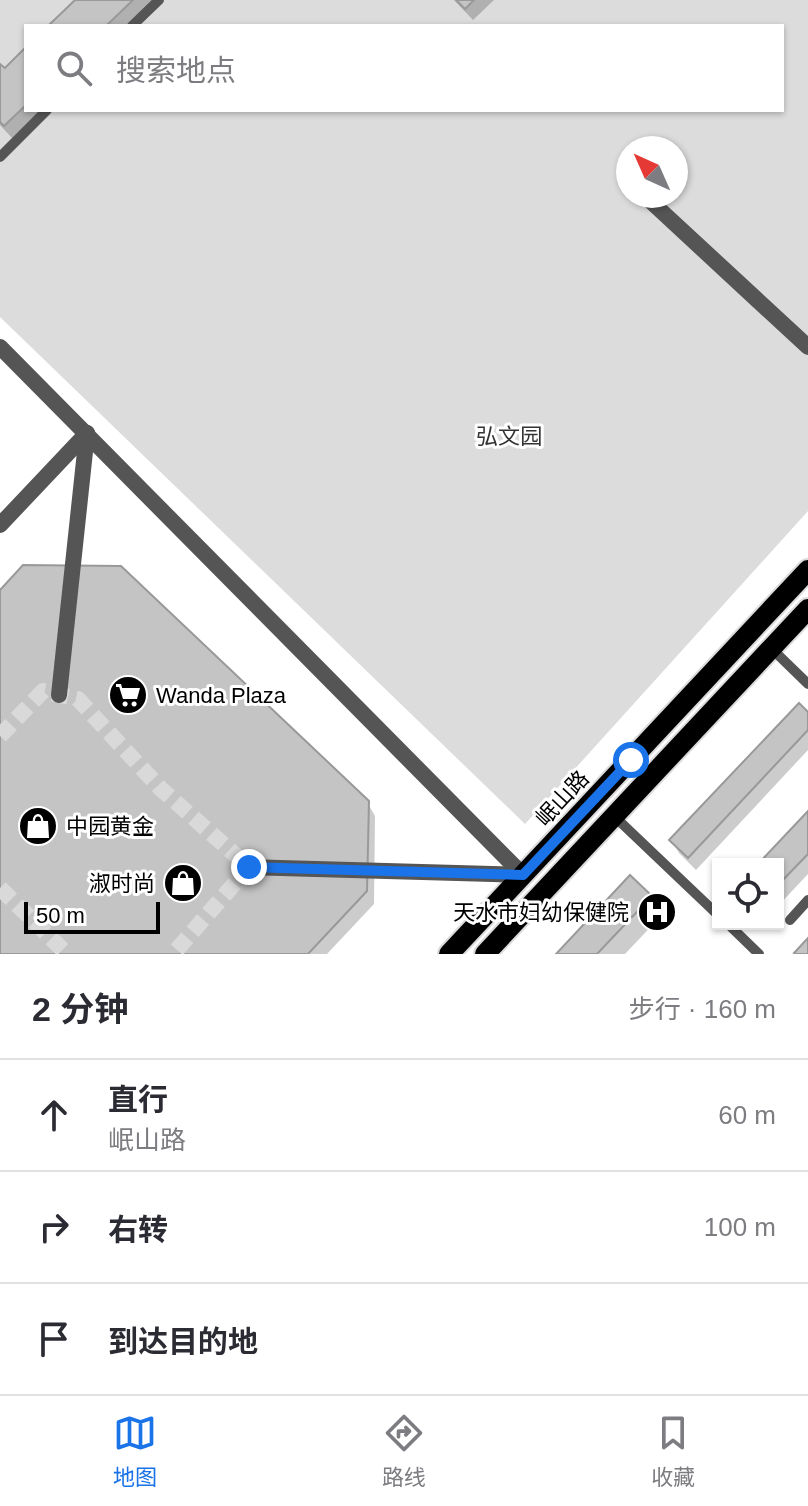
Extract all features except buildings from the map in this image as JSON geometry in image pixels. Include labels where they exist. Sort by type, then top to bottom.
[{"type":"main road","name":"岷山路","points":[[449,954],[808,570]]},
{"type":"main road","points":[[485,954],[808,609]]},
{"type":"street","points":[[658,208],[808,347]]},
{"type":"street","points":[[0,347],[523,875]]},
{"type":"street","points":[[0,525],[87,433]]},
{"type":"street","points":[[59,695],[87,433]]},
{"type":"street","points":[[249,867],[523,875]]},
{"type":"lane","points":[[134,24],[159,0]]},
{"type":"lane","points":[[0,157],[45,112]]},
{"type":"lane","points":[[771,648],[808,684]]},
{"type":"lane","points":[[614,816],[712,909]]},
{"type":"lane","points":[[790,920],[808,900]]},
{"type":"lane","points":[[734,930],[759,954]]},
{"type":"green space","name":"弘文园","points":[[0,0],[808,0],[808,511],[525,824],[0,317]]},
{"type":"tunnel","points":[[0,736],[43,691],[78,699],[161,789],[249,867],[173,954]]},
{"type":"tunnel","points":[[0,888],[67,954]]},
{"type":"place","name":"Wanda Plaza","points":[[128,695]]},
{"type":"place","name":"中园黄金","points":[[38,826]]},
{"type":"place","name":"淑时尚","points":[[183,883]]},
{"type":"place","name":"天水市妇幼保健院","points":[[657,912]]},
{"type":"route","points":[[249,867],[523,875],[631,760]]}]
